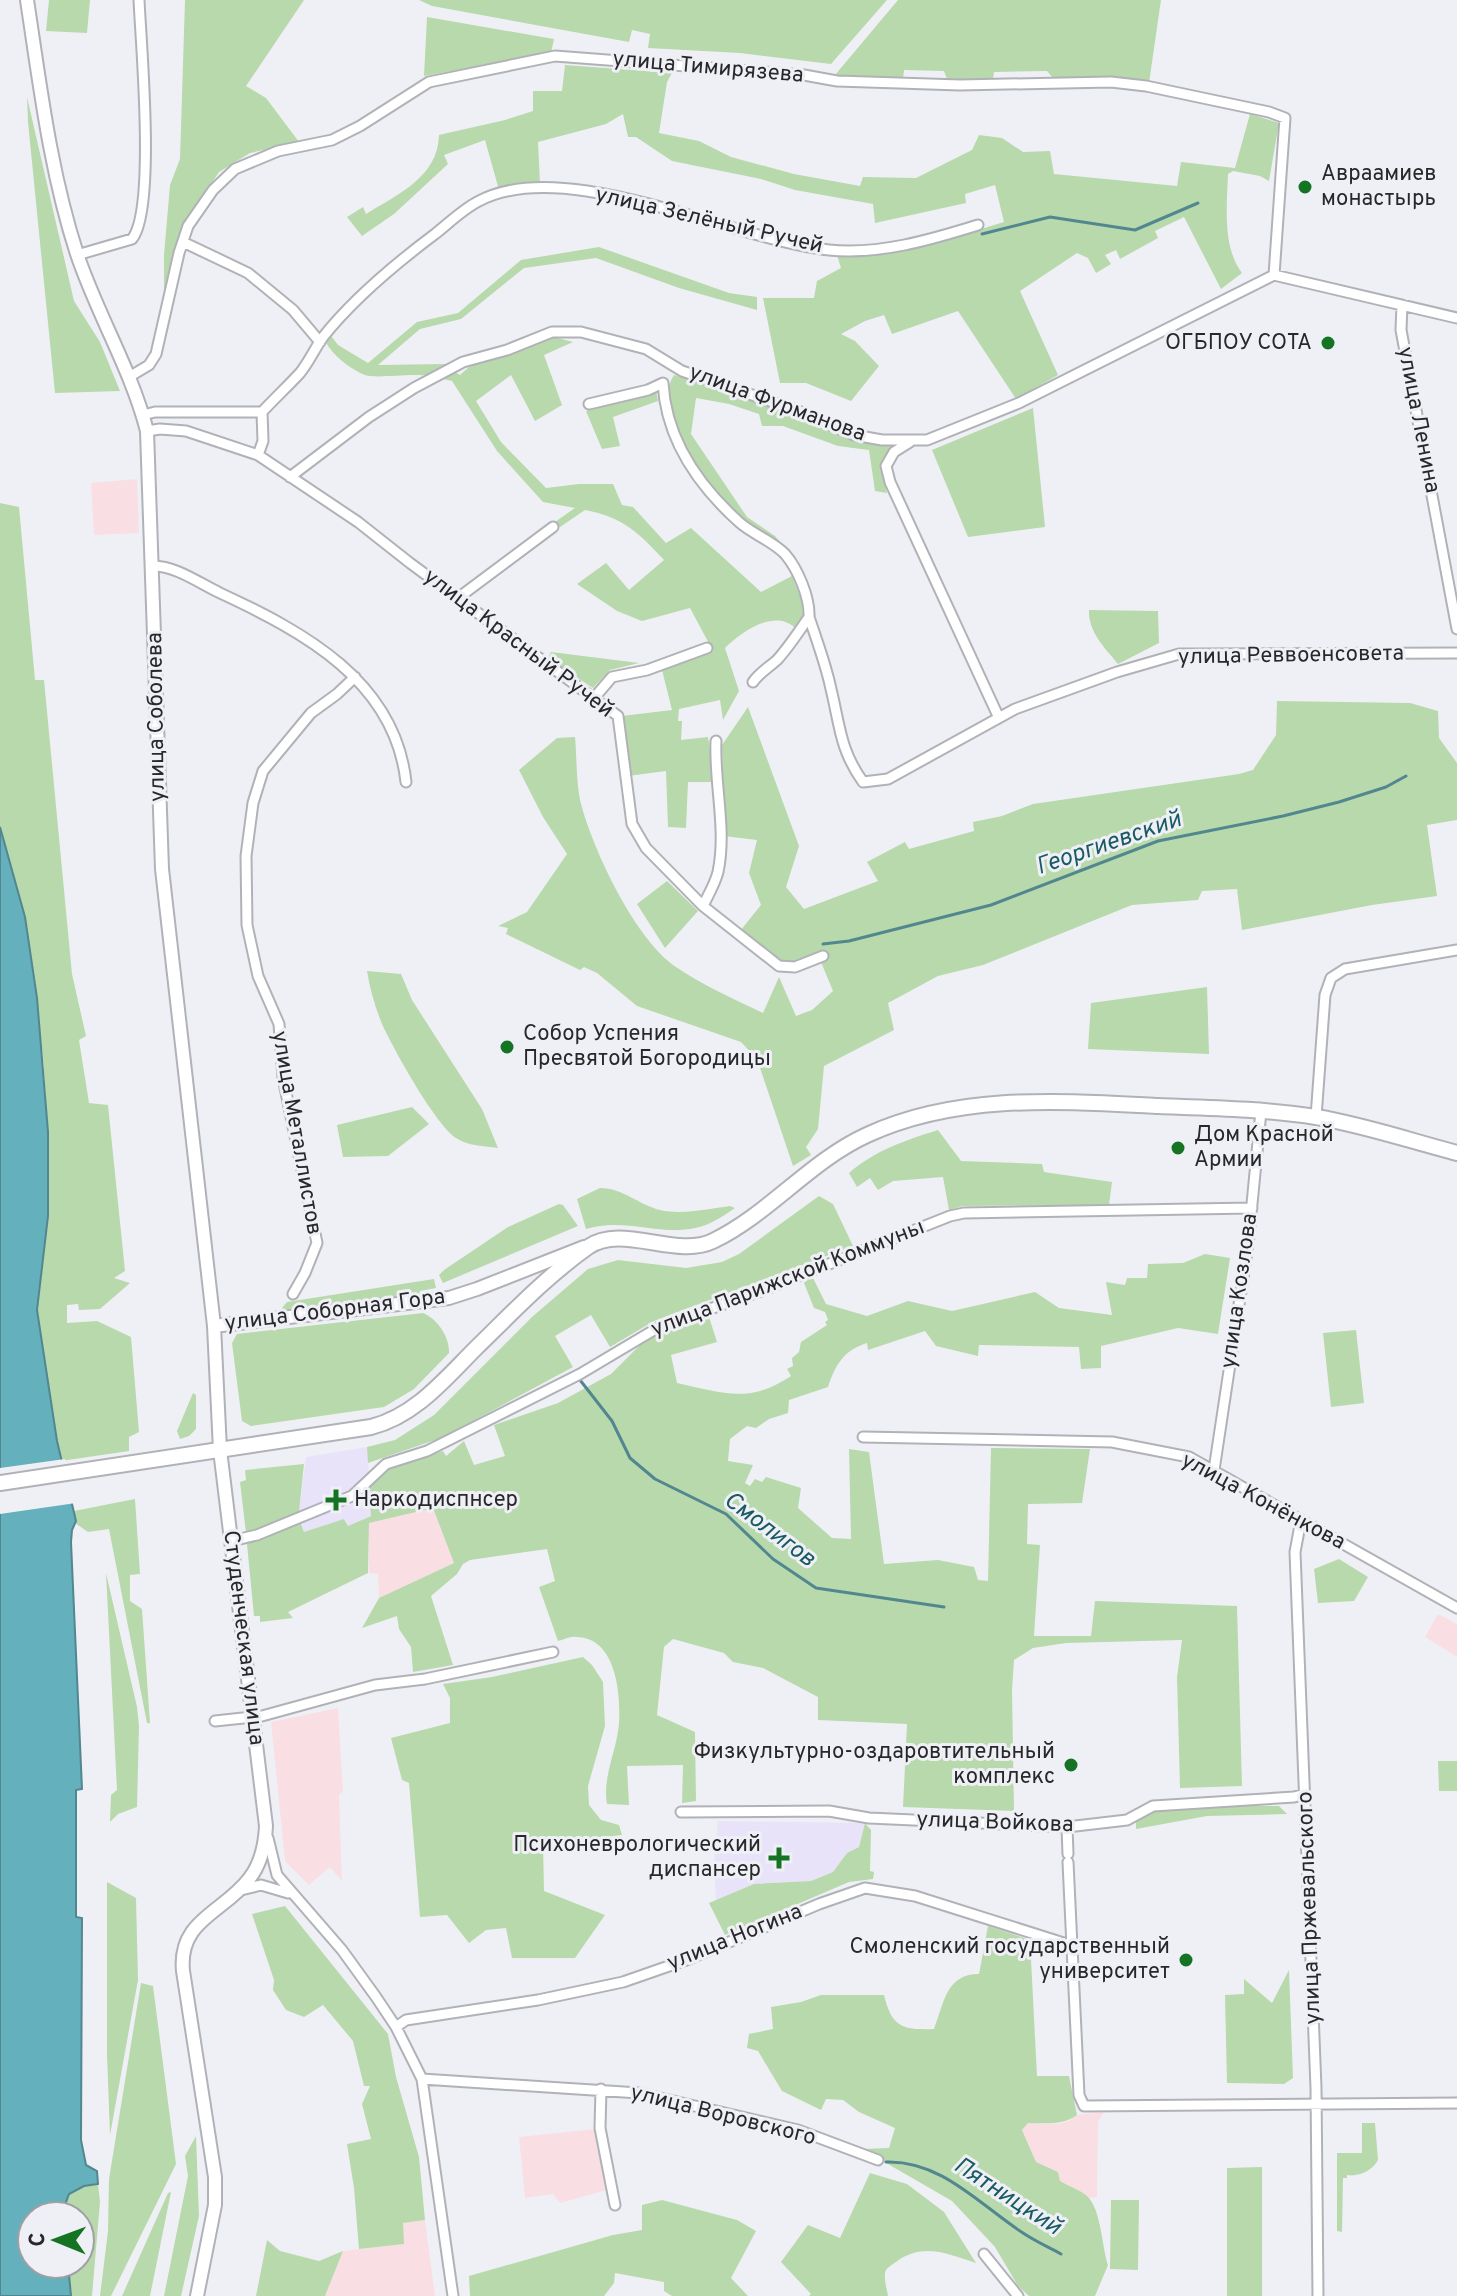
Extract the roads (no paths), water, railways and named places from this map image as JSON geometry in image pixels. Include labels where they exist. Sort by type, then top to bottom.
[{"type":"main road","name":"улица Соболева","points":[[27,0],[50,154],[77,255],[129,377],[147,431],[162,869],[214,1326],[220,1450]]},
{"type":"main road","points":[[0,1483],[371,1427],[400,1416],[429,1395],[545,1281],[591,1244],[617,1239],[694,1247],[709,1243],[758,1212],[849,1144],[938,1111],[1012,1103],[1070,1102],[1261,1111],[1316,1117],[1457,1153]]},
{"type":"main road","name":"улица Соборная Гора","points":[[214,1326],[449,1298],[591,1244]]},
{"type":"main road","name":"Студенческая улица","points":[[197,2296],[215,2205],[215,2177],[182,1960],[183,1948],[194,1928],[248,1881],[261,1858],[266,1826],[220,1450]]},
{"type":"street","points":[[77,255],[132,239],[141,222],[145,135],[139,0]]},
{"type":"street","name":"улица Тимирязева","points":[[129,377],[141,371],[156,354],[188,226],[213,190],[235,169],[278,151],[332,140],[429,82],[555,56],[804,75],[837,81],[960,85],[1111,82],[1146,86],[1269,112],[1285,118],[1274,275]]},
{"type":"street","name":"улица Зелёный Ручей","points":[[262,412],[301,371],[320,342],[385,274],[477,201],[503,192],[531,189],[582,191],[628,198],[760,237],[830,250],[926,241],[978,225]]},
{"type":"street","points":[[183,242],[248,273],[293,310],[320,342]]},
{"type":"street","points":[[1274,275],[1457,318]]},
{"type":"street","name":"улица Фурманова","points":[[290,477],[369,417],[414,388],[463,362],[507,350],[552,332],[581,332],[646,349],[682,371],[796,410],[854,435],[910,442],[927,440],[1019,403],[1274,275]]},
{"type":"street","name":"улица Ленина","points":[[1402,305],[1401,330],[1457,629]]},
{"type":"street","points":[[669,363],[663,383],[664,405],[677,443],[696,477],[739,522],[784,554],[810,606],[809,617],[789,646],[760,671],[753,682]]},
{"type":"street","points":[[589,404],[648,390],[663,383]]},
{"type":"street","points":[[143,415],[155,412],[262,412],[263,441],[258,455]]},
{"type":"street","name":"улица Красный Ручей","points":[[147,431],[186,431],[258,455],[358,522],[618,716],[632,824],[646,848],[703,906],[779,966],[795,967],[823,956]]},
{"type":"street","points":[[910,442],[894,452],[886,466],[890,482],[999,718]]},
{"type":"street","points":[[458,598],[553,527]]},
{"type":"street","points":[[153,566],[170,566],[183,576],[269,616],[317,645],[355,677],[382,709],[399,742],[406,782]]},
{"type":"street","name":"улица Реввоенсовета","points":[[809,617],[831,687],[839,732],[849,762],[863,782],[888,779],[1015,709],[1117,672],[1179,654],[1457,653]]},
{"type":"street","points":[[594,698],[612,677],[647,670],[707,648]]},
{"type":"street","name":"улица Металлистов","points":[[293,1294],[317,1243],[283,1078],[279,1024],[258,976],[247,925],[246,856],[253,803],[263,771],[311,713],[355,677]]},
{"type":"street","points":[[703,906],[717,874],[720,852],[716,741]]},
{"type":"street","points":[[1316,1117],[1325,995],[1331,978],[1345,969],[1457,950]]},
{"type":"street","name":"улица Козлова","points":[[1214,1470],[1252,1208],[1261,1111]]},
{"type":"street","name":"улица Парижской Коммуны","points":[[231,1541],[257,1535],[352,1496],[386,1464],[427,1451],[580,1374],[659,1327],[761,1291],[950,1216],[964,1213],[1252,1208]]},
{"type":"street","name":"улица Конёнкова","points":[[863,1437],[1112,1442],[1189,1457],[1457,1608]]},
{"type":"street","name":"улица Пржевальского","points":[[1301,1520],[1295,1552],[1317,2103],[1318,2296]]},
{"type":"street","points":[[215,1721],[253,1718],[375,1685],[425,1679],[553,1652]]},
{"type":"street","name":"улица Войкова","points":[[681,1812],[829,1811],[869,1818],[1067,1827],[1127,1820],[1153,1806],[1305,1794]]},
{"type":"street","name":"Студенческая улица","points":[[266,1826],[277,1875],[342,1950],[396,2027],[422,2079],[453,2296]]},
{"type":"street","points":[[1067,1827],[1079,2095],[1084,2106],[1457,2103]]},
{"type":"street","points":[[239,1890],[261,1885],[294,1896]]},
{"type":"street","name":"улица Ногина","points":[[396,2027],[406,2020],[538,2000],[623,1982],[689,1959],[865,1888],[915,1896],[1070,1945]]},
{"type":"street","name":"улица Воровского","points":[[422,2079],[639,2093],[798,2130],[878,2160]]},
{"type":"street","points":[[601,2089],[600,2128],[615,2205]]},
{"type":"street","points":[[984,2254],[1018,2296]]},
{"type":"water","points":[[0,827],[25,917],[37,998],[48,1132],[48,1216],[37,1310],[57,1441],[76,1521],[71,1542],[82,1789],[76,1790],[76,1917],[82,1918],[81,2140],[86,2165],[97,2171],[98,2184],[84,2186],[69,2194],[67,2200],[16,2200],[16,2280],[70,2280],[71,2296],[0,2296]]},
{"type":"waterway","points":[[982,234],[1050,217],[1135,230],[1198,203]]},
{"type":"waterway","name":"Георгиевский","points":[[823,944],[849,941],[991,905],[1158,841],[1339,802],[1386,787],[1406,776]]},
{"type":"waterway","name":"Смолигов","points":[[580,1380],[612,1421],[630,1458],[655,1479],[726,1514],[773,1559],[816,1588],[944,1607]]},
{"type":"waterway","name":"Пятницкий","points":[[886,2162],[906,2163],[942,2176],[1023,2233],[1061,2254]]},
{"type":"place","name":"Авраамиев монастырь","points":[[1305,187]]},
{"type":"place","name":"ОГБПОУ СОТА","points":[[1328,343]]},
{"type":"place","name":"Собор Успения Пресвятой Богородицы","points":[[507,1047]]},
{"type":"place","name":"Дом Красной Армии","points":[[1178,1148]]},
{"type":"place","name":"Наркодиспнсер","points":[[336,1500]]},
{"type":"place","name":"Физкультурно-оздаровтительный комплекс","points":[[1071,1765]]},
{"type":"place","name":"Психоневрологический диспансер","points":[[779,1858]]},
{"type":"place","name":"Смоленский государственный университет","points":[[1186,1960]]}]
